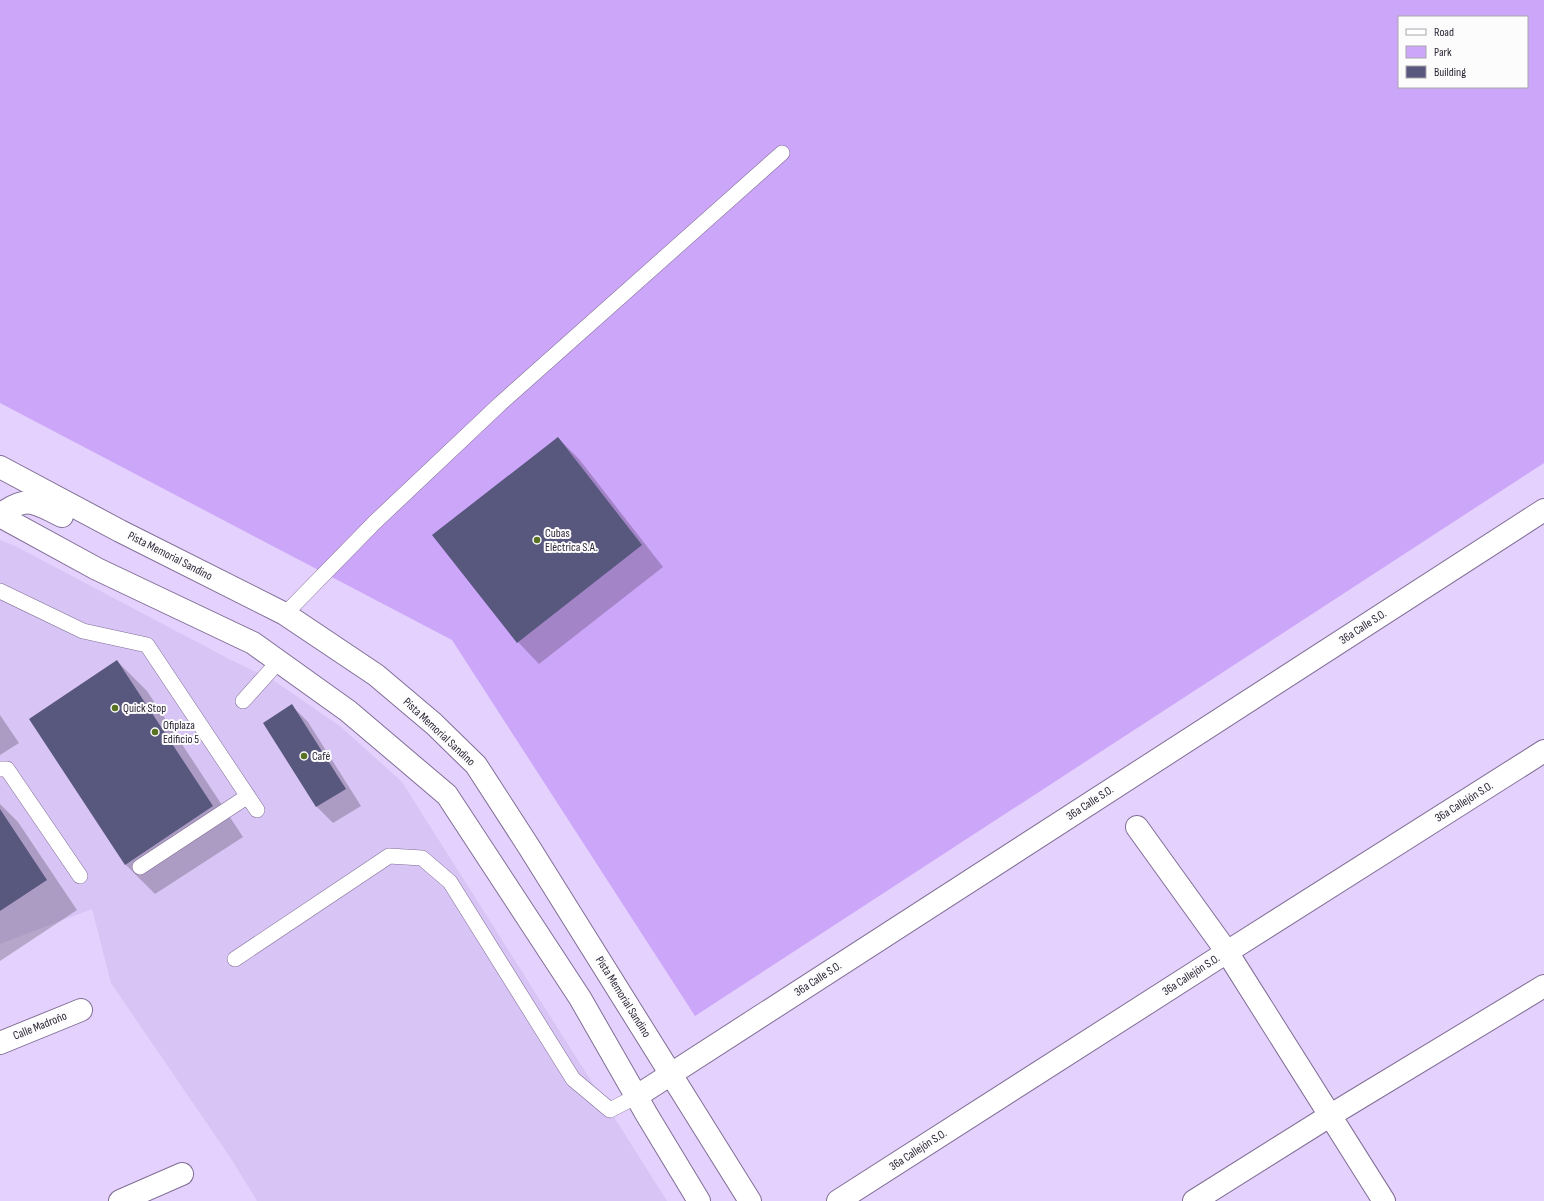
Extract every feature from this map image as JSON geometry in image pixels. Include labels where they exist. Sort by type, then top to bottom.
[{"type":"street","name":"Pista Memorial Sandino","points":[[0,466],[120,531],[285,614],[376,675],[434,724],[476,765],[529,847],[750,1201]]},
{"type":"street","points":[[120,531],[96,532],[31,502],[17,504],[0,516],[97,569],[253,644],[348,711],[447,796],[580,998],[699,1201]]},
{"type":"street","name":"36a Calle S.O.","points":[[637,1096],[1544,510]]},
{"type":"street","name":"36a Callejón S.O.","points":[[838,1201],[1227,952],[1544,752]]},
{"type":"street","points":[[1137,827],[1227,952],[1384,1201]]},
{"type":"street","points":[[1194,1201],[1544,986]]},
{"type":"street","name":"Calle Madroño","points":[[0,1043],[81,1010]]},
{"type":"street","points":[[120,1201],[182,1174]]},
{"type":"lane","points":[[285,614],[375,522],[501,403],[782,153]]},
{"type":"lane","points":[[0,591],[83,631],[147,645],[257,810]]},
{"type":"lane","points":[[243,701],[279,662]]},
{"type":"lane","points":[[0,769],[7,769],[80,876]]},
{"type":"lane","points":[[140,867],[248,796]]},
{"type":"lane","points":[[235,959],[389,856],[422,858],[450,882],[573,1079],[610,1110],[637,1096]]},
{"type":"shaded area","points":[[0,540],[17,547],[229,659],[273,680],[341,727],[402,782],[667,1201],[257,1201],[232,1160],[111,983],[92,909],[0,944]]},
{"type":"green space","points":[[0,0],[1544,0],[1544,463],[695,1016],[452,640],[0,403]]},
{"type":"building","name":"Cubas Eléctrica S.A.","points":[[558,437],[642,545],[517,643],[432,535]]},
{"type":"building","points":[[117,660],[213,806],[125,865],[29,719]]},
{"type":"building","name":"Café","points":[[292,704],[346,789],[316,807],[263,723]]},
{"type":"building","points":[[0,809],[47,880],[0,911]]},
{"type":"place","name":"Cubas Eléctrica S.A.","points":[[537,540]]},
{"type":"place","name":"Quick Stop","points":[[115,708]]},
{"type":"place","name":"Ofiplaza Edificio 5","points":[[155,732]]},
{"type":"place","name":"Café","points":[[304,756]]}]
